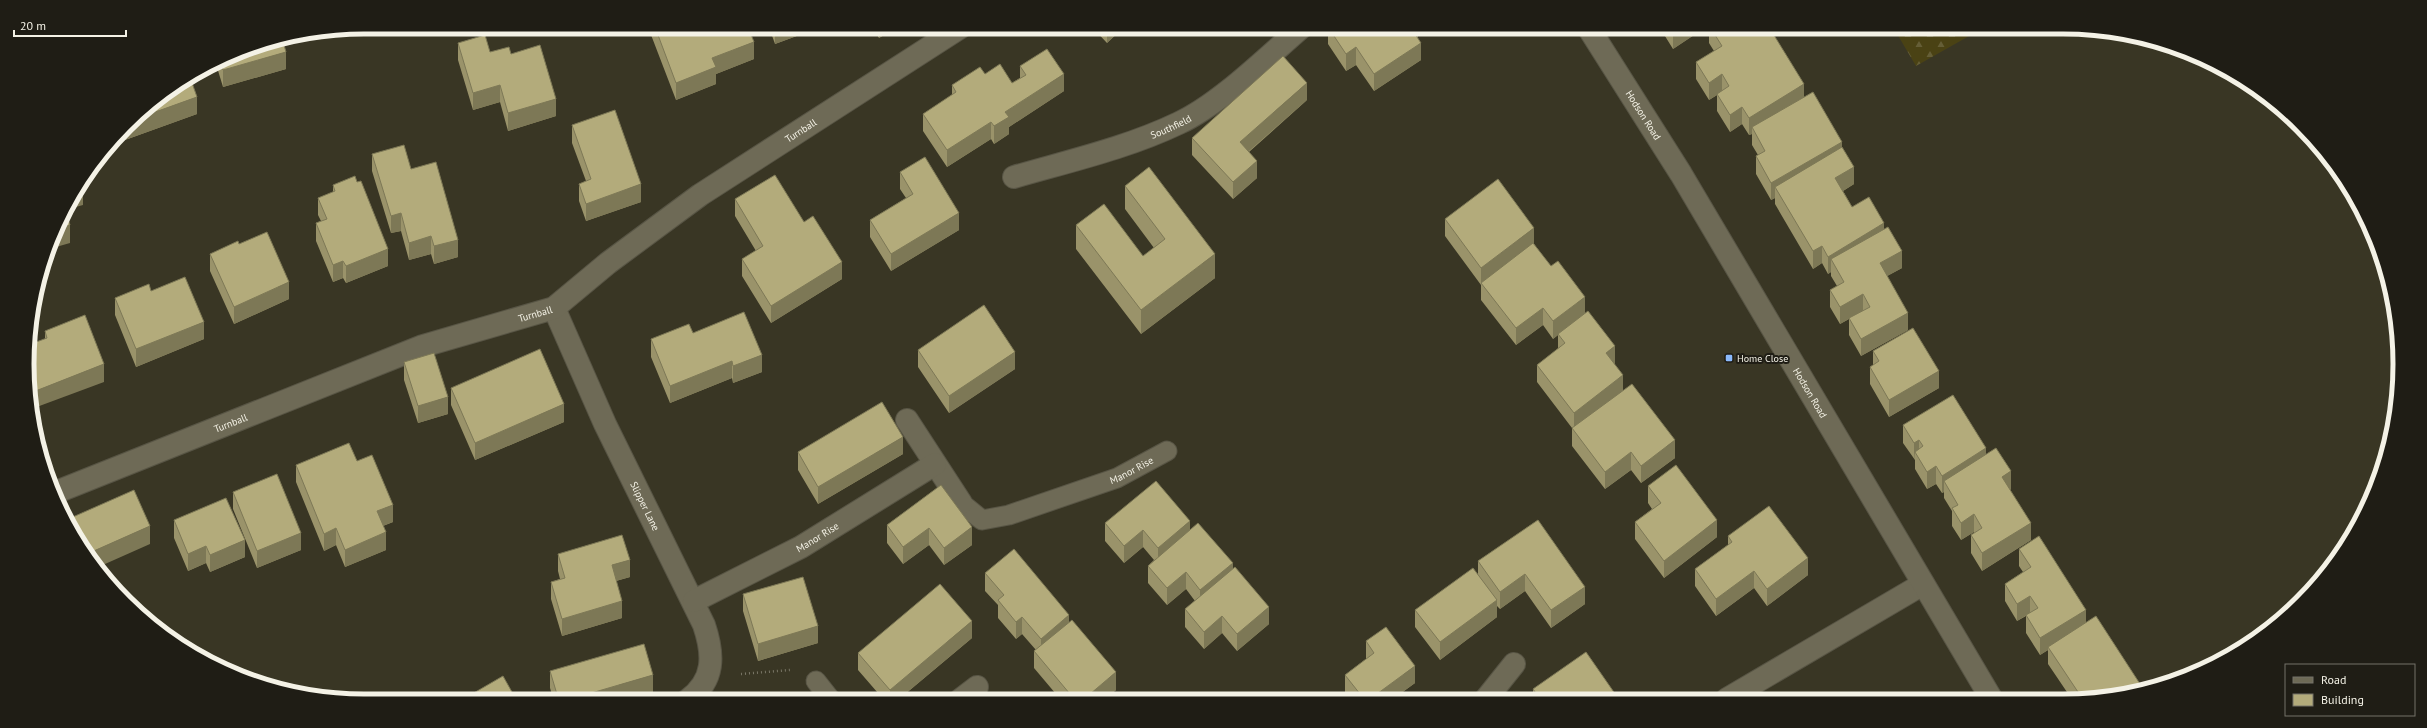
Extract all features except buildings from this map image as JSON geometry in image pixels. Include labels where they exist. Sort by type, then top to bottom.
[{"type":"street","name":"Turnball","points":[[59,491],[423,346],[554,308],[614,258],[700,195],[950,34]]},
{"type":"street","name":"Southfield","points":[[1014,178],[1137,141],[1181,123],[1225,93],[1294,34]]},
{"type":"street","name":"Hodson Road","points":[[1592,34],[1685,181],[1989,694]]},
{"type":"street","name":"Slipper Lane","points":[[554,308],[605,424],[694,601],[709,639],[709,672],[705,684],[694,694]]},
{"type":"street","name":"Manor Rise","points":[[907,420],[961,503]]},
{"type":"street","name":"Manor Rise","points":[[694,601],[801,547],[935,464]]},
{"type":"street","points":[[1736,694],[1923,584]]},
{"type":"street","points":[[1490,694],[1514,664]]},
{"type":"lane","name":"Manor Rise","points":[[961,503],[982,520],[1009,515],[1117,478],[1167,451]]},
{"type":"lane","points":[[816,681],[826,694]]},
{"type":"path","points":[[709,672],[738,674],[792,670],[816,681]]},
{"type":"green space","points":[[1897,34],[1973,34],[1916,66]]},
{"type":"place","name":"Home Close","points":[[1729,358]]}]
